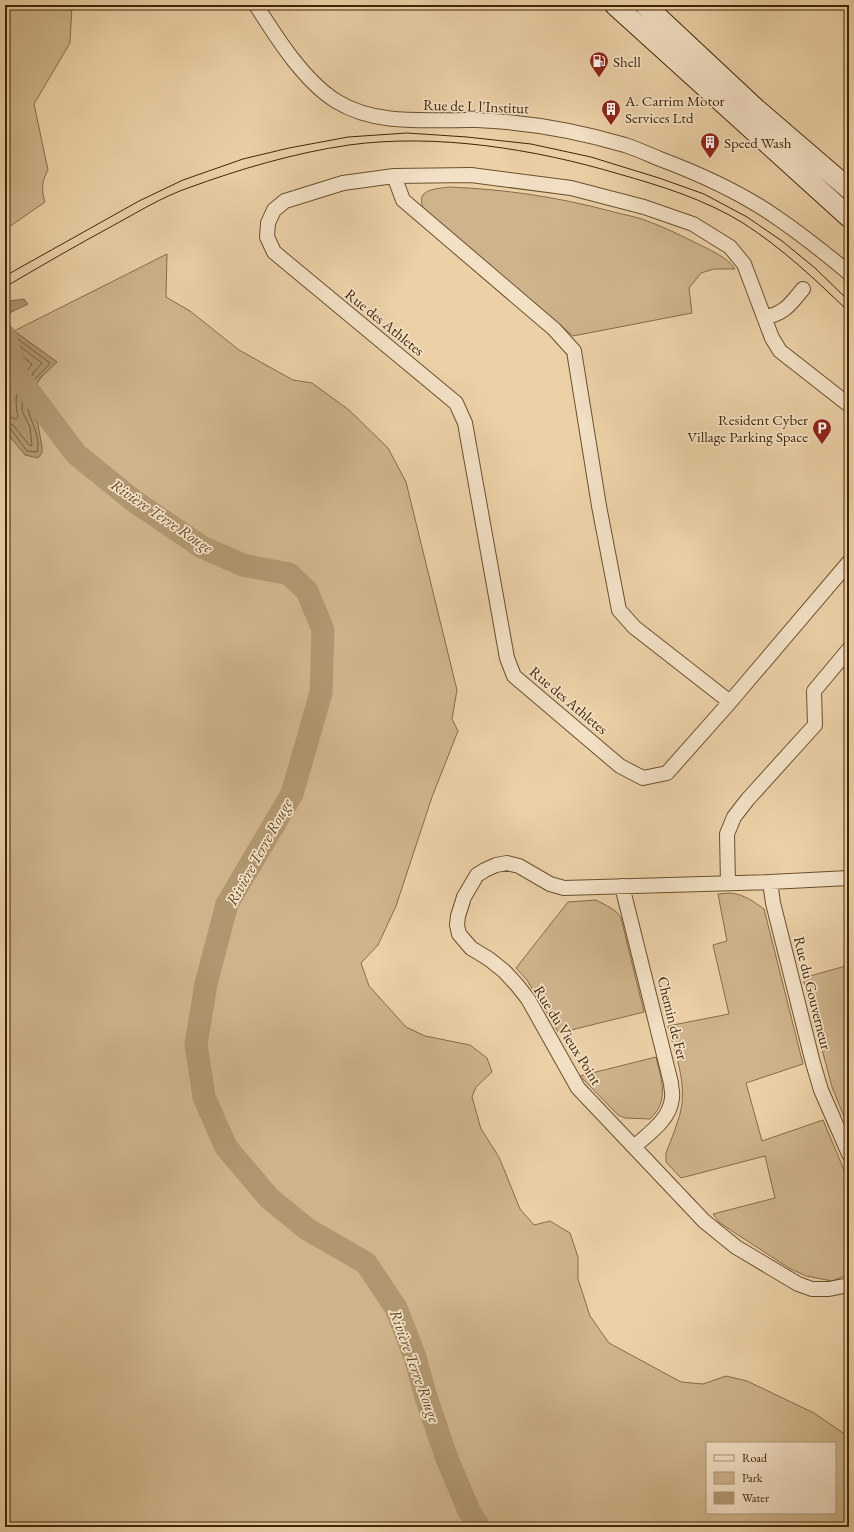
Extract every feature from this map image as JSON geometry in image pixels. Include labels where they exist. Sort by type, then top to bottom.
[{"type":"main road","points":[[615,5],[849,217]]},
{"type":"main road","points":[[645,5],[755,108],[849,189]]},
{"type":"street","name":"Rue de L l'Institut","points":[[256,5],[280,42],[313,83],[336,101],[352,109],[371,115],[418,121],[476,120],[542,126],[626,145],[689,170],[732,191],[775,216],[811,242],[849,273]]},
{"type":"street","name":"Rue des Athletes","points":[[849,405],[780,351],[772,338],[744,264],[730,247],[693,224],[644,207],[571,188],[471,174],[394,176],[343,183],[285,202],[274,210],[268,223],[267,237],[274,252],[456,403],[465,423],[507,658],[514,676],[620,766],[643,778],[667,773],[730,702],[849,562]]},
{"type":"street","points":[[394,176],[403,200],[554,329],[574,351],[599,506],[619,610],[634,627],[730,702]]},
{"type":"street","points":[[764,317],[776,316],[786,308],[803,289]]},
{"type":"street","points":[[728,883],[727,834],[734,817],[748,798],[816,724],[814,691],[849,649]]},
{"type":"street","name":"Rue du Vieux Point","points":[[849,878],[770,882],[564,888],[550,884],[519,866],[508,863],[496,865],[485,870],[472,882],[459,908],[457,925],[459,934],[468,945],[504,971],[528,999],[578,1088],[704,1221],[736,1246],[798,1284],[812,1289],[829,1290],[849,1285]]},
{"type":"street","name":"Rue du Gouverneur","points":[[770,882],[772,903],[813,1063],[821,1090],[849,1154]]},
{"type":"street","name":"Chemin de Fer","points":[[622,886],[671,1083],[672,1099],[669,1109],[659,1124],[634,1147]]},
{"type":"green space","points":[[5,5],[72,5],[70,43],[34,104],[48,170],[44,178],[43,185],[45,202],[9,227],[5,214]]},
{"type":"green space","points":[[449,187],[510,192],[550,198],[642,219],[713,251],[728,261],[735,269],[714,269],[701,273],[689,288],[692,313],[573,336],[424,210],[422,198],[424,194],[428,191]]},
{"type":"green space","points":[[167,254],[166,297],[190,311],[239,350],[293,380],[312,383],[349,410],[388,448],[406,482],[457,690],[452,719],[458,731],[432,797],[396,906],[378,945],[361,963],[369,986],[406,1027],[425,1036],[470,1045],[487,1058],[492,1072],[476,1087],[472,1097],[481,1129],[499,1157],[520,1209],[534,1225],[550,1221],[570,1233],[578,1257],[578,1279],[590,1316],[609,1343],[681,1382],[703,1384],[726,1376],[747,1381],[814,1413],[849,1437],[849,1527],[5,1527],[5,428],[11,438],[38,424],[31,410],[31,395],[37,383],[57,362],[14,331]]},
{"type":"green space","points":[[731,893],[745,897],[764,909],[803,1064],[746,1083],[762,1141],[823,1120],[849,1182],[849,1274],[832,1281],[806,1276],[789,1268],[719,1222],[713,1214],[775,1198],[765,1156],[681,1178],[666,1162],[666,1153],[680,1114],[683,1093],[678,1064],[668,1026],[729,1014],[713,945],[727,941],[718,894]]},
{"type":"green space","points":[[596,900],[613,910],[621,918],[644,1012],[559,1033],[527,980],[516,968],[568,902]]},
{"type":"green space","points":[[849,965],[849,1117],[845,1119],[832,1087],[803,978]]},
{"type":"green space","points":[[656,1057],[662,1082],[662,1097],[660,1105],[650,1119],[625,1118],[618,1115],[580,1076]]},
{"type":"water","points":[[5,297],[10,301],[24,299],[28,304],[5,315]]},
{"type":"water","points":[[14,331],[57,362],[41,377],[32,392],[31,409],[38,424],[42,447],[42,453],[38,458],[25,455],[5,428],[5,335]]},
{"type":"waterway","name":"Rivière Terre Rouge","points":[[5,336],[16,374],[76,454],[134,501],[202,547],[243,565],[289,574],[307,591],[323,630],[321,693],[292,794],[227,904],[206,984],[196,1044],[204,1097],[226,1147],[269,1198],[307,1229],[366,1263],[396,1308],[415,1357],[426,1397],[446,1456],[469,1511],[479,1527]]},
{"type":"tram line","points":[[5,276],[139,201],[183,180],[243,159],[289,148],[348,137],[407,133],[467,137],[531,144],[591,157],[659,178],[704,194],[747,217],[782,241],[815,268],[849,301]]},
{"type":"tram line","points":[[5,287],[150,205],[178,192],[247,168],[308,152],[349,145],[382,142],[451,142],[554,157],[666,188],[698,200],[728,214],[771,243],[811,276],[849,312]]},
{"type":"place","name":"Shell","points":[[599,78]]},
{"type":"place","name":"A. Carrim Motor Services Ltd","points":[[611,126]]},
{"type":"place","name":"Speed Wash","points":[[710,159]]},
{"type":"place","name":"Resident Cyber Village Parking Space","points":[[822,445]]}]
